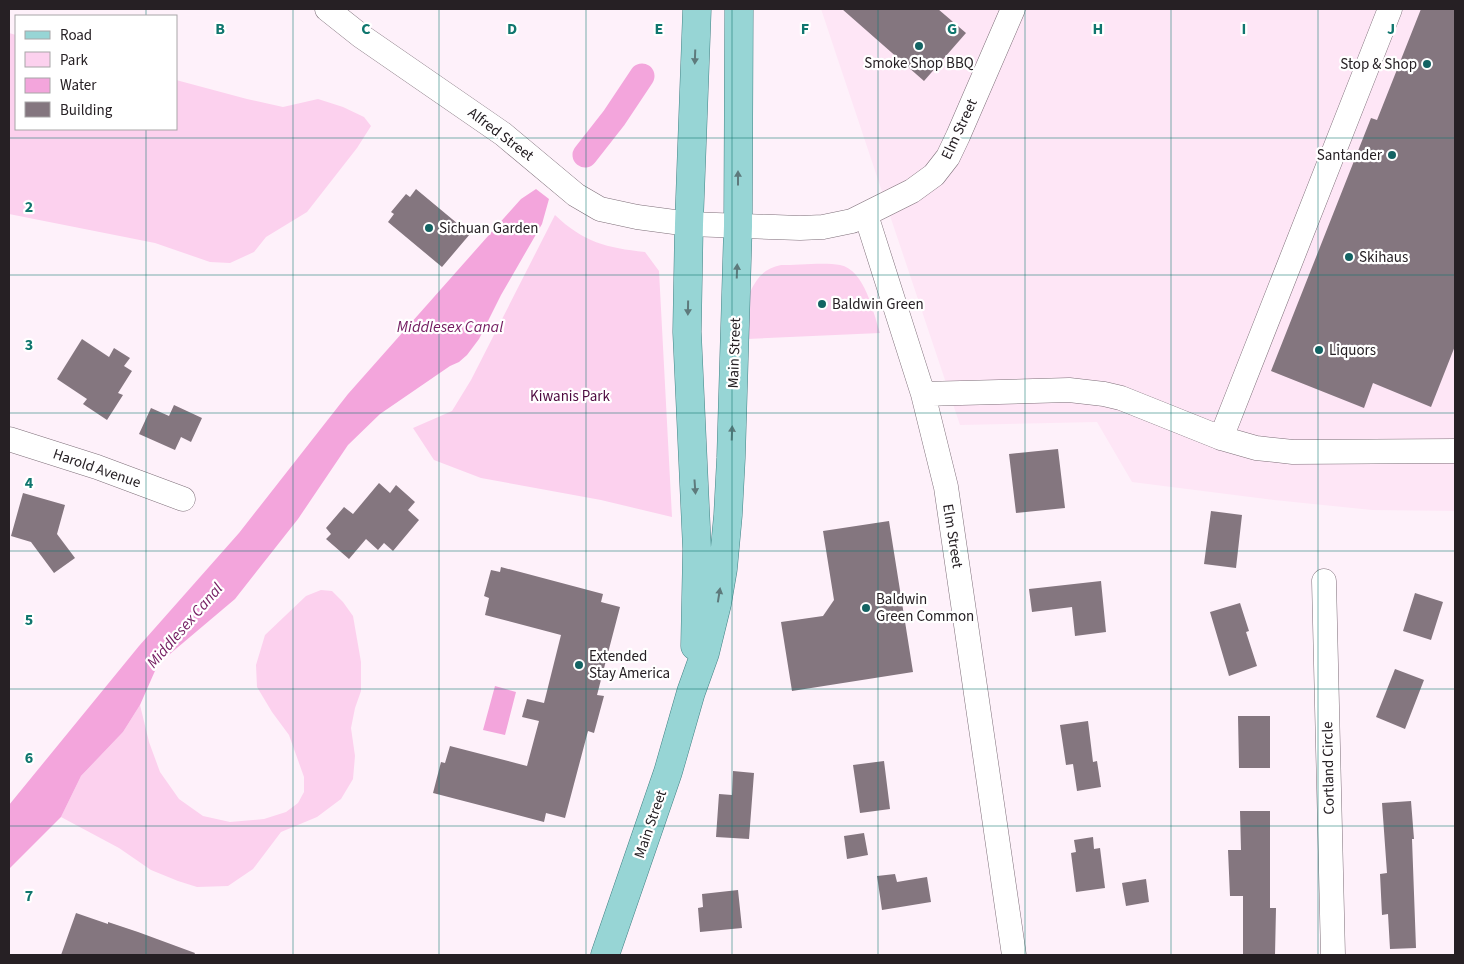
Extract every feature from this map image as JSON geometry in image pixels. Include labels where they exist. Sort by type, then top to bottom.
[{"type":"main road","name":"Main Street","points":[[691,692],[697,612],[698,549],[687,332],[697,9]]},
{"type":"main road","name":"Main Street","points":[[605,955],[668,772],[712,628],[723,568],[731,458],[738,226],[739,9]]},
{"type":"street","name":"Alfred Street","points":[[328,9],[354,31],[504,134],[588,203],[600,209],[618,214],[689,224]]},
{"type":"street","name":"Elm Street","points":[[689,224],[823,227],[866,215],[912,191],[940,168],[958,136],[1013,9]]},
{"type":"street","points":[[1221,438],[1390,9]]},
{"type":"street","name":"Elm Street","points":[[866,215],[923,394],[946,486],[1014,955]]},
{"type":"street","points":[[923,394],[1069,390],[1096,393],[1138,404],[1237,444],[1275,451],[1437,453],[1455,451]]},
{"type":"street","name":"Harold Avenue","points":[[9,439],[106,470],[183,499]]},
{"type":"street","name":"Cortland Circle","points":[[1324,581],[1333,955]]},
{"type":"shaded area","points":[[821,9],[1455,9],[1455,511],[1372,510],[1132,482],[1097,422],[960,425]]},
{"type":"green space","points":[[9,33],[15,35],[15,130],[178,130],[178,81],[283,107],[318,99],[343,107],[364,117],[371,126],[357,148],[307,212],[266,237],[254,252],[230,263],[210,262],[155,243],[9,214]]},
{"type":"green space","name":"Kiwanis Park","points":[[555,215],[586,238],[607,246],[645,252],[659,271],[672,517],[601,500],[481,478],[434,460],[413,428],[452,411],[471,380]]},
{"type":"green space","points":[[827,264],[849,268],[862,283],[867,293],[880,333],[747,339],[750,292],[762,274],[770,268],[781,265]]},
{"type":"green space","points":[[321,590],[332,591],[353,616],[361,662],[361,691],[351,728],[355,756],[353,779],[341,799],[317,817],[281,832],[253,869],[228,886],[197,887],[151,870],[119,848],[61,817],[81,776],[123,732],[140,705],[149,742],[160,772],[179,799],[203,816],[230,822],[264,819],[286,812],[298,803],[304,792],[304,777],[289,735],[257,687],[256,665],[265,635],[306,596]]},
{"type":"water","name":"Middlesex Canal","points":[[536,189],[549,199],[542,224],[501,295],[479,339],[467,355],[380,414],[348,445],[298,519],[235,599],[158,664],[140,705],[123,732],[81,776],[61,817],[9,869],[9,805],[139,646],[239,533],[348,394],[521,199]]},
{"type":"water","points":[[495,686],[516,692],[505,735],[483,730]]},
{"type":"building","name":"Smoke Shop BBQ","points":[[842,9],[938,9],[966,33],[924,81]]},
{"type":"building","points":[[1421,9],[1455,9],[1455,346],[1431,407],[1373,383],[1364,408],[1271,371],[1371,118],[1377,120]]},
{"type":"building","name":"Sichuan Garden","points":[[416,189],[470,234],[442,267],[388,222],[394,214],[391,212],[406,194],[410,197]]},
{"type":"building","points":[[82,339],[109,357],[114,348],[130,358],[124,366],[132,371],[118,393],[123,395],[107,420],[83,404],[87,399],[57,379]]},
{"type":"building","points":[[174,405],[202,418],[191,442],[181,437],[175,450],[139,434],[151,408],[169,416]]},
{"type":"building","points":[[1058,449],[1065,508],[1016,513],[1009,454]]},
{"type":"building","points":[[379,483],[390,493],[396,485],[415,502],[408,510],[419,520],[393,551],[384,543],[378,550],[366,539],[349,559],[326,539],[331,534],[326,528],[344,507],[353,514]]},
{"type":"building","points":[[23,493],[65,505],[57,534],[75,558],[54,573],[31,542],[11,536]]},
{"type":"building","points":[[1211,511],[1242,515],[1236,568],[1204,564]]},
{"type":"building","name":"Baldwin Green Common","points":[[889,521],[913,672],[792,691],[781,622],[823,616],[834,600],[823,531]]},
{"type":"building","name":"Extended Stay America","points":[[501,567],[603,594],[601,602],[620,607],[597,695],[604,696],[594,733],[588,731],[565,818],[546,813],[544,822],[433,793],[441,762],[445,763],[450,746],[527,766],[539,721],[522,717],[527,699],[544,703],[561,635],[485,615],[489,598],[484,596],[491,570],[500,572]]},
{"type":"building","points":[[1101,581],[1106,632],[1075,636],[1072,607],[1032,612],[1029,589]]},
{"type":"building","points":[[1415,593],[1443,602],[1431,640],[1403,631]]},
{"type":"building","points":[[1240,603],[1249,631],[1246,632],[1257,666],[1229,676],[1210,612]]},
{"type":"building","points":[[1395,669],[1424,680],[1405,729],[1376,717]]},
{"type":"building","points":[[1238,716],[1270,716],[1270,768],[1239,768]]},
{"type":"building","points":[[1088,721],[1093,762],[1097,761],[1101,787],[1077,791],[1073,764],[1066,765],[1060,725]]},
{"type":"building","points":[[884,761],[890,809],[860,813],[853,765]]},
{"type":"building","points":[[733,771],[754,773],[749,839],[716,837],[719,794],[732,795]]},
{"type":"building","points":[[1411,801],[1414,839],[1412,839],[1416,948],[1390,949],[1388,914],[1382,915],[1380,874],[1387,873],[1382,803]]},
{"type":"building","points":[[1240,811],[1270,811],[1270,908],[1276,908],[1275,955],[1243,955],[1243,896],[1230,896],[1228,850],[1241,850]]},
{"type":"building","points":[[864,833],[868,855],[847,859],[844,836]]},
{"type":"building","points":[[1093,837],[1094,849],[1100,848],[1105,888],[1076,892],[1071,853],[1076,852],[1074,840]]},
{"type":"building","points":[[895,874],[897,882],[927,877],[931,902],[882,910],[877,876]]},
{"type":"building","points":[[1146,879],[1149,902],[1126,906],[1122,883]]},
{"type":"building","points":[[738,890],[742,928],[700,932],[698,908],[703,907],[702,894]]},
{"type":"building","points":[[76,913],[138,932],[195,953],[194,955],[61,955]]},
{"type":"waterway","name":"Middlesex Canal","points":[[585,155],[614,118],[642,76]]},
{"type":"place","name":"Smoke Shop BBQ","points":[[919,46]]},
{"type":"place","name":"Stop & Shop","points":[[1427,64]]},
{"type":"place","name":"Santander","points":[[1392,155]]},
{"type":"place","name":"Sichuan Garden","points":[[429,228]]},
{"type":"place","name":"Skihaus","points":[[1349,257]]},
{"type":"place","name":"Baldwin Green","points":[[822,304]]},
{"type":"place","name":"Liquors","points":[[1319,350]]},
{"type":"place","name":"Baldwin Green Common","points":[[866,608]]},
{"type":"place","name":"Extended Stay America","points":[[579,665]]}]
